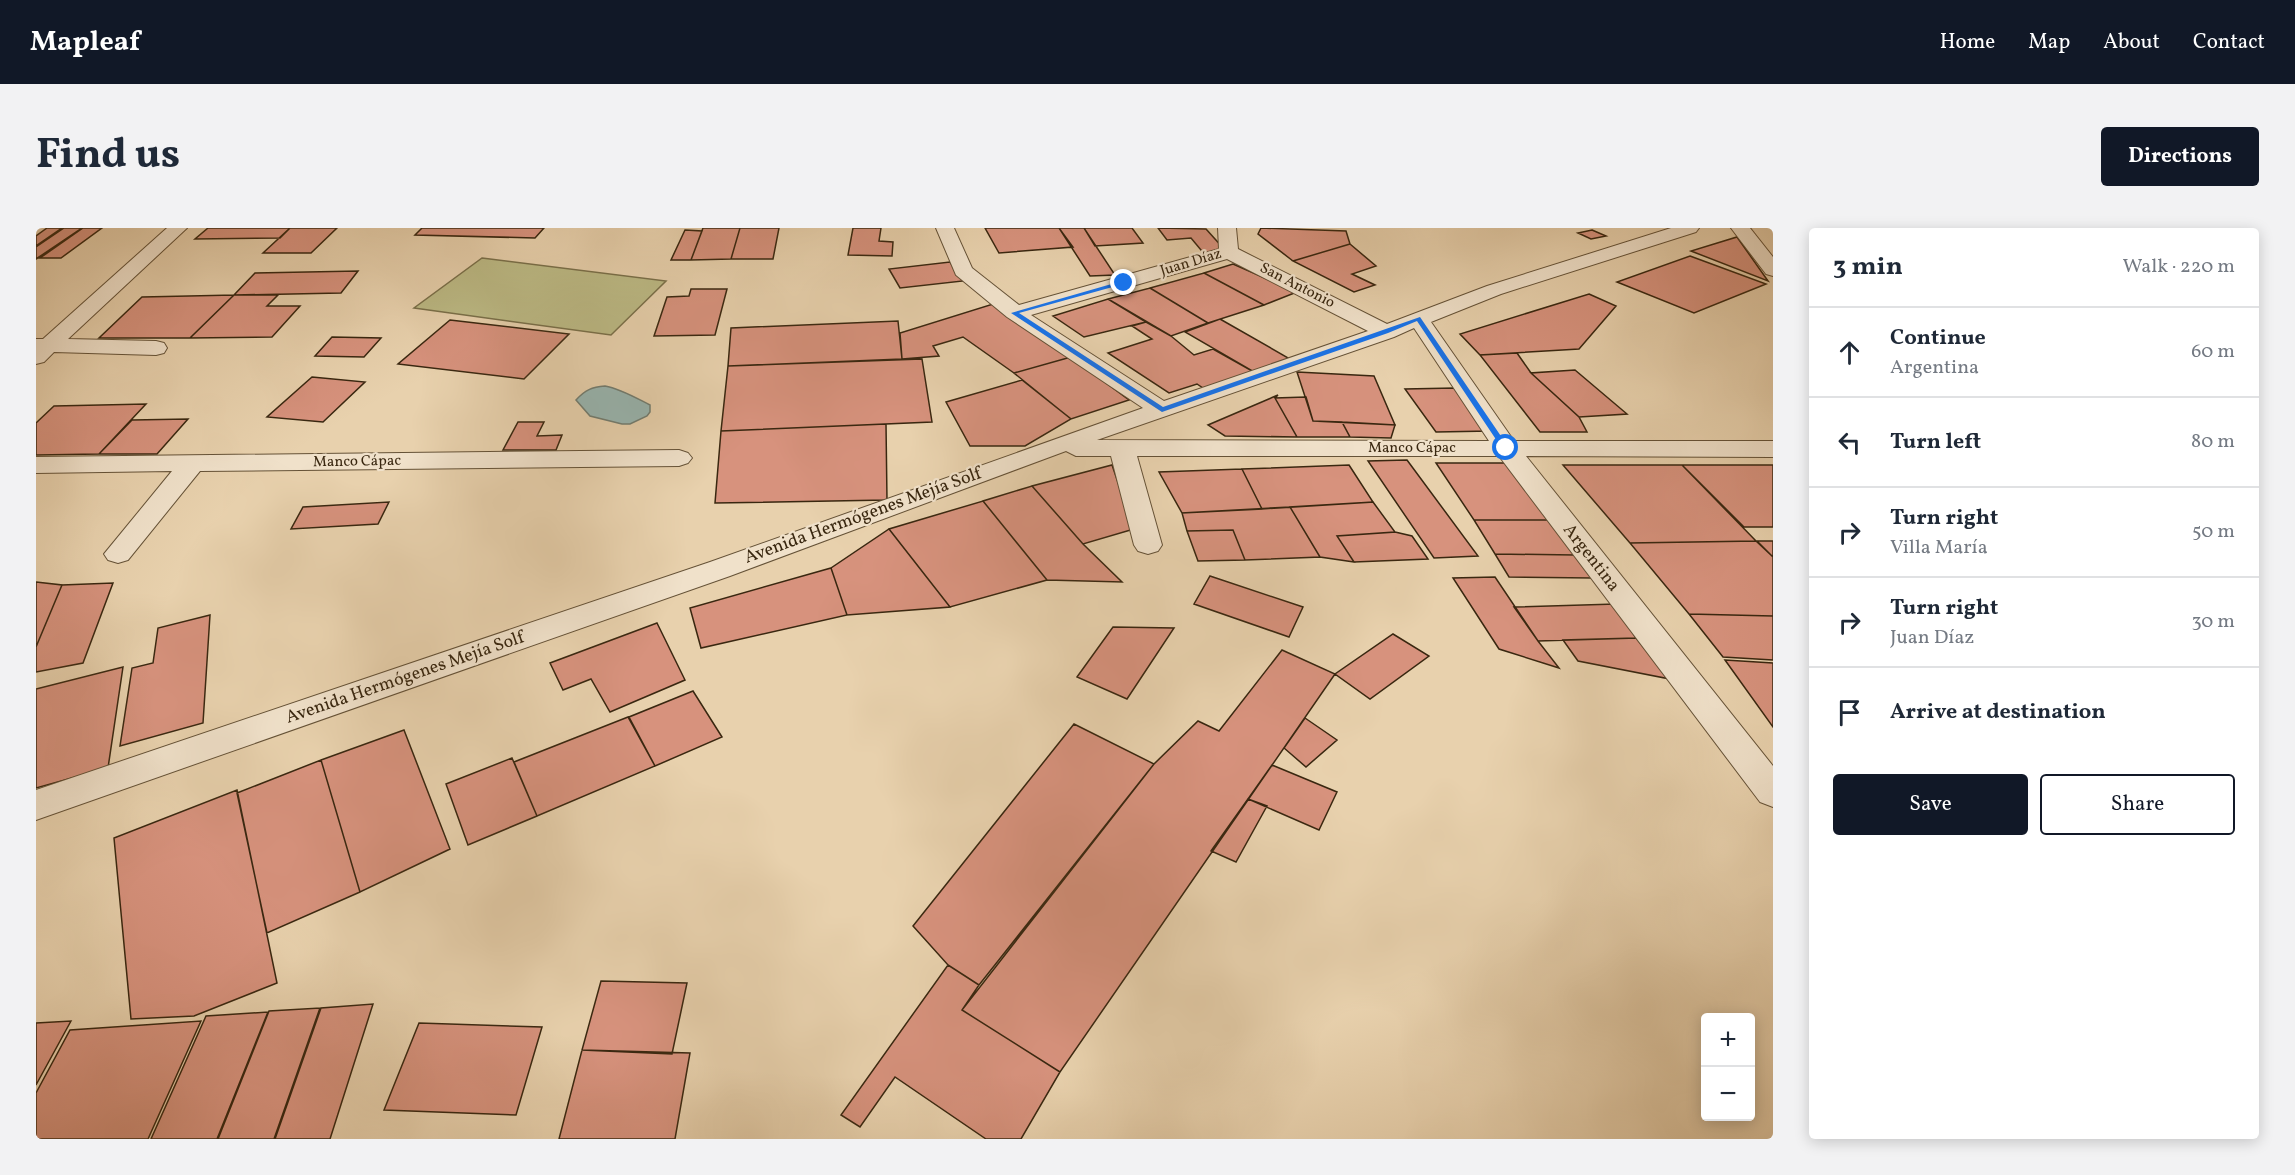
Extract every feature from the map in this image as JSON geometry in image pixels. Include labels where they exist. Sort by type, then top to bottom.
[{"type":"street","points":[[41,349],[178,228]]},
{"type":"street","points":[[945,228],[963,271],[1014,313],[1162,410]]},
{"type":"street","points":[[1227,228],[1229,252]]},
{"type":"street","name":"Avenida Hermógenes Mejía Solf","points":[[36,805],[720,569],[1051,448],[1386,332],[1494,291],[1690,228]]},
{"type":"street","points":[[1740,228],[1773,270]]},
{"type":"street","name":"Juan Díaz","points":[[1014,313],[1229,252]]},
{"type":"street","name":"San Antonio","points":[[1229,252],[1386,332]]},
{"type":"street","name":"Argentina","points":[[1418,318],[1506,448],[1773,792]]},
{"type":"street","points":[[41,349],[156,348]]},
{"type":"street","name":"Manco Cápac","points":[[1051,448],[1773,449]]},
{"type":"street","points":[[1122,449],[1148,545]]},
{"type":"street","name":"Manco Cápac","points":[[36,465],[679,458]]},
{"type":"street","points":[[118,554],[191,465]]},
{"type":"shaded area","points":[[482,258],[666,281],[611,335],[414,308]]},
{"type":"water","points":[[605,386],[623,391],[650,405],[650,412],[647,416],[630,424],[590,416],[576,400],[589,390]]},
{"type":"building","points":[[47,228],[62,228],[36,246],[36,236]]},
{"type":"building","points":[[64,228],[82,228],[36,259],[36,247]]},
{"type":"building","points":[[83,228],[102,228],[61,258],[40,258]]},
{"type":"building","points":[[208,228],[290,228],[280,238],[195,239]]},
{"type":"building","points":[[290,228],[337,228],[311,253],[263,253]]},
{"type":"building","points":[[422,228],[544,228],[535,238],[415,235]]},
{"type":"building","points":[[703,228],[740,228],[731,259],[691,260]]},
{"type":"building","points":[[740,228],[779,228],[773,259],[731,259]]},
{"type":"building","points":[[853,228],[881,228],[879,241],[893,242],[892,256],[848,255]]},
{"type":"building","points":[[985,228],[1059,228],[1073,247],[999,253]]},
{"type":"building","points":[[1059,228],[1084,228],[1115,275],[1090,276]]},
{"type":"building","points":[[1084,228],[1132,228],[1143,243],[1095,246]]},
{"type":"building","points":[[1158,228],[1206,229],[1224,249],[1206,256],[1191,238],[1167,240]]},
{"type":"building","points":[[1261,228],[1346,231],[1350,244],[1293,261],[1258,234]]},
{"type":"building","points":[[685,230],[702,231],[691,260],[671,260]]},
{"type":"building","points":[[1592,230],[1606,236],[1591,239],[1578,233]]},
{"type":"building","points":[[1737,237],[1768,281],[1691,251]]},
{"type":"building","points":[[1350,244],[1376,266],[1352,274],[1375,285],[1354,292],[1293,261]]},
{"type":"building","points":[[1690,256],[1766,284],[1694,313],[1617,282]]},
{"type":"building","points":[[950,262],[963,281],[900,288],[889,269]]},
{"type":"building","points":[[1233,264],[1297,292],[1264,305],[1204,273]]},
{"type":"building","points":[[358,271],[341,293],[234,295],[255,273]]},
{"type":"building","points":[[1204,273],[1264,305],[1208,323],[1150,288]]},
{"type":"building","points":[[1150,288],[1208,323],[1171,336],[1108,299]]},
{"type":"building","points":[[691,289],[727,289],[715,335],[654,336],[667,297],[689,296]]},
{"type":"building","points":[[1589,294],[1616,306],[1579,349],[1480,355],[1460,334]]},
{"type":"building","points":[[234,295],[190,338],[99,338],[142,297]]},
{"type":"building","points":[[234,295],[278,295],[267,306],[300,306],[272,337],[190,338]]},
{"type":"building","points":[[1108,299],[1146,322],[1084,337],[1053,316]]},
{"type":"building","points":[[993,304],[1071,357],[1014,373],[963,337],[933,346],[939,356],[902,359],[900,333]]},
{"type":"building","points":[[1220,319],[1290,359],[1254,372],[1185,332]]},
{"type":"building","points":[[450,320],[569,334],[524,379],[398,364]]},
{"type":"building","points":[[898,321],[902,359],[728,366],[731,328]]},
{"type":"building","points":[[1146,322],[1171,336],[1194,355],[1213,349],[1254,372],[1206,390],[1197,384],[1169,393],[1108,353],[1152,339],[1132,326]]},
{"type":"building","points":[[332,337],[381,338],[364,357],[315,356]]},
{"type":"building","points":[[1517,353],[1531,373],[1579,417],[1587,432],[1540,432],[1480,355]]},
{"type":"building","points":[[1071,357],[1129,400],[1071,419],[1014,373]]},
{"type":"building","points":[[922,359],[932,422],[721,431],[728,366]]},
{"type":"building","points":[[1575,370],[1627,414],[1579,417],[1531,373]]},
{"type":"building","points":[[1297,372],[1374,376],[1395,425],[1313,421]]},
{"type":"building","points":[[312,377],[365,382],[323,422],[267,417]]},
{"type":"building","points":[[1022,380],[1071,419],[1025,446],[970,446],[946,402]]},
{"type":"building","points":[[1455,388],[1490,431],[1436,432],[1405,389]]},
{"type":"building","points":[[1278,395],[1275,398],[1297,437],[1225,436],[1208,425]]},
{"type":"building","points":[[1306,397],[1313,421],[1342,422],[1350,437],[1297,437],[1275,398]]},
{"type":"building","points":[[146,404],[99,454],[36,455],[36,423],[54,406]]},
{"type":"building","points":[[188,419],[157,454],[99,454],[132,420]]},
{"type":"building","points":[[518,422],[544,422],[537,436],[562,435],[556,450],[503,450]]},
{"type":"building","points":[[1342,422],[1395,425],[1391,438],[1350,437]]},
{"type":"building","points":[[886,424],[887,500],[715,503],[721,431]]},
{"type":"building","points":[[1407,460],[1478,556],[1434,558],[1368,461]]},
{"type":"building","points":[[1436,463],[1506,463],[1549,520],[1474,520]]},
{"type":"building","points":[[1112,465],[1134,529],[1083,544],[1032,486]]},
{"type":"building","points":[[1349,465],[1373,502],[1262,509],[1242,469]]},
{"type":"building","points":[[1563,465],[1682,465],[1756,541],[1630,543]]},
{"type":"building","points":[[1682,465],[1773,465],[1773,527],[1744,527]]},
{"type":"building","points":[[1242,469],[1262,509],[1182,513],[1159,472]]},
{"type":"building","points":[[1032,486],[1083,544],[1122,582],[1047,580],[983,501]]},
{"type":"building","points":[[983,501],[1047,580],[950,607],[889,529]]},
{"type":"building","points":[[389,502],[378,524],[291,529],[303,507]]},
{"type":"building","points":[[1373,502],[1395,532],[1337,536],[1354,562],[1320,557],[1290,507]]},
{"type":"building","points":[[1290,507],[1320,557],[1245,560],[1233,530],[1187,531],[1182,513]]},
{"type":"building","points":[[1474,520],[1549,520],[1575,555],[1495,554]]},
{"type":"building","points":[[889,529],[950,607],[847,615],[831,568]]},
{"type":"building","points":[[1233,530],[1245,560],[1198,561],[1187,531]]},
{"type":"building","points":[[1395,532],[1412,536],[1428,559],[1354,562],[1337,536]]},
{"type":"building","points":[[1756,541],[1773,557],[1773,616],[1689,614],[1630,543]]},
{"type":"building","points":[[1757,541],[1773,541],[1773,557]]},
{"type":"building","points":[[1495,554],[1575,555],[1592,578],[1509,577]]},
{"type":"building","points":[[831,568],[847,615],[701,648],[690,608]]},
{"type":"building","points":[[1210,576],[1303,607],[1289,637],[1194,604]]},
{"type":"building","points":[[1495,577],[1559,668],[1499,649],[1453,578]]},
{"type":"building","points":[[36,582],[62,585],[36,647]]},
{"type":"building","points":[[113,583],[83,663],[36,672],[36,647],[62,585]]},
{"type":"building","points":[[1616,604],[1636,638],[1538,641],[1514,607]]},
{"type":"building","points":[[1689,614],[1773,616],[1773,660],[1723,657]]},
{"type":"building","points":[[210,615],[203,723],[120,746],[132,668],[153,663],[158,628]]},
{"type":"building","points":[[657,623],[685,680],[610,712],[591,679],[563,690],[550,663]]},
{"type":"building","points":[[1113,627],[1174,628],[1127,699],[1077,677]]},
{"type":"building","points":[[1393,634],[1429,656],[1370,699],[1335,674]]},
{"type":"building","points":[[1636,638],[1670,679],[1578,661],[1563,640]]},
{"type":"building","points":[[1282,650],[1335,674],[1060,1072],[962,1010],[1154,764],[1198,721],[1219,731]]},
{"type":"building","points":[[1725,660],[1773,663],[1773,727]]},
{"type":"building","points":[[123,667],[108,768],[36,788],[36,689]]},
{"type":"building","points":[[693,691],[722,737],[655,766],[629,717]]},
{"type":"building","points":[[628,717],[655,766],[537,816],[514,762]]},
{"type":"building","points":[[1305,718],[1337,740],[1306,767],[1284,748]]},
{"type":"building","points":[[1074,724],[1154,764],[979,985],[948,965],[913,926]]},
{"type":"building","points":[[404,730],[450,849],[360,892],[321,760]]},
{"type":"building","points":[[512,758],[537,816],[468,845],[446,784]]},
{"type":"building","points":[[321,760],[360,892],[267,933],[237,793]]},
{"type":"building","points":[[1272,765],[1337,792],[1319,830],[1248,799]]},
{"type":"building","points":[[237,790],[277,983],[194,1016],[131,1019],[114,838]]},
{"type":"building","points":[[1248,799],[1267,806],[1236,862],[1211,851]]},
{"type":"building","points":[[948,965],[979,985],[962,1010],[1060,1072],[1021,1139],[986,1139],[895,1077],[860,1127],[841,1115]]},
{"type":"building","points":[[601,981],[687,983],[672,1054],[582,1050]]},
{"type":"building","points":[[373,1004],[330,1139],[275,1139],[321,1008]]},
{"type":"building","points":[[320,1008],[274,1139],[218,1139],[269,1011]]},
{"type":"building","points":[[268,1012],[217,1139],[151,1139],[206,1016]]},
{"type":"building","points":[[71,1021],[36,1085],[36,1023]]},
{"type":"building","points":[[201,1021],[148,1139],[36,1139],[36,1093],[70,1030]]},
{"type":"building","points":[[419,1023],[542,1027],[516,1115],[384,1110]]},
{"type":"building","points":[[582,1050],[690,1053],[675,1139],[559,1139]]},
{"type":"route","points":[[1124,283],[1014,313],[1162,410],[1386,332],[1418,318],[1506,448]]}]
